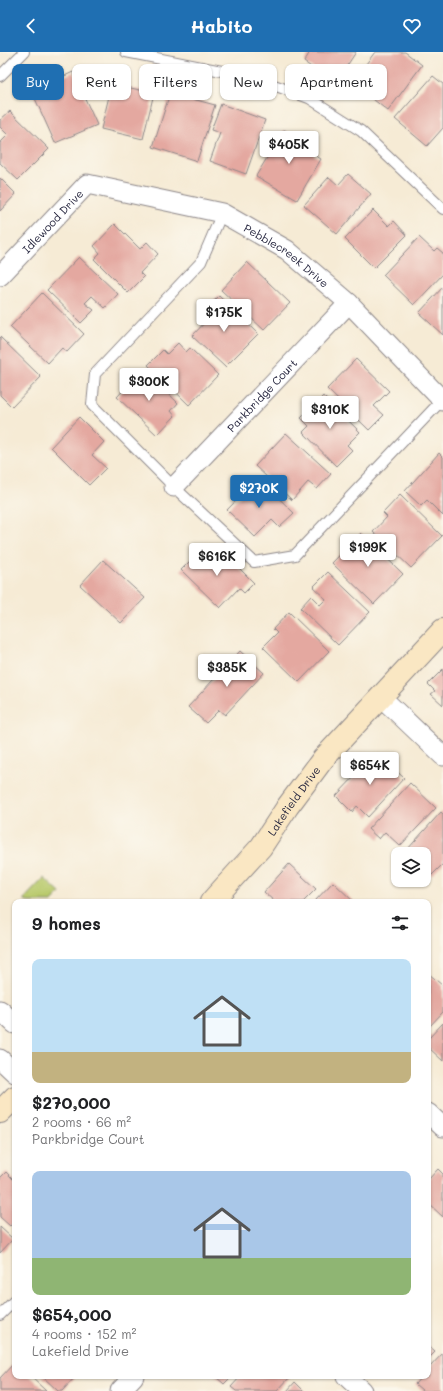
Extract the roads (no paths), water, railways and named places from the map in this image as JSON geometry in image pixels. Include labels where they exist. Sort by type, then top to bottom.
[{"type":"street","name":"Pebblecreek Drive","points":[[88,184],[222,212],[288,250],[349,303],[442,400]]},
{"type":"street","name":"Idlewood Drive","points":[[0,276],[88,184]]},
{"type":"street","name":"Parkbridge Court","points":[[174,487],[349,303]]},
{"type":"street","name":"Lakefield Drive","points":[[214,899],[261,847],[288,806],[323,759],[443,630]]},
{"type":"street","points":[[380,696],[443,756]]},
{"type":"street","points":[[0,1010],[12,1021]]},
{"type":"street","points":[[0,1059],[12,1070]]},
{"type":"street","points":[[0,1112],[12,1100]]},
{"type":"street","points":[[431,1116],[443,1127]]},
{"type":"street","points":[[120,1391],[131,1379]]},
{"type":"street","points":[[349,1379],[362,1391]]},
{"type":"lane","points":[[0,76],[24,52]]},
{"type":"lane","points":[[126,52],[252,77],[309,98],[361,131],[443,209]]},
{"type":"lane","points":[[222,212],[201,262],[95,374],[92,405],[174,487],[254,562],[295,555],[442,400]]},
{"type":"lane","points":[[0,1316],[12,1303]]}]
